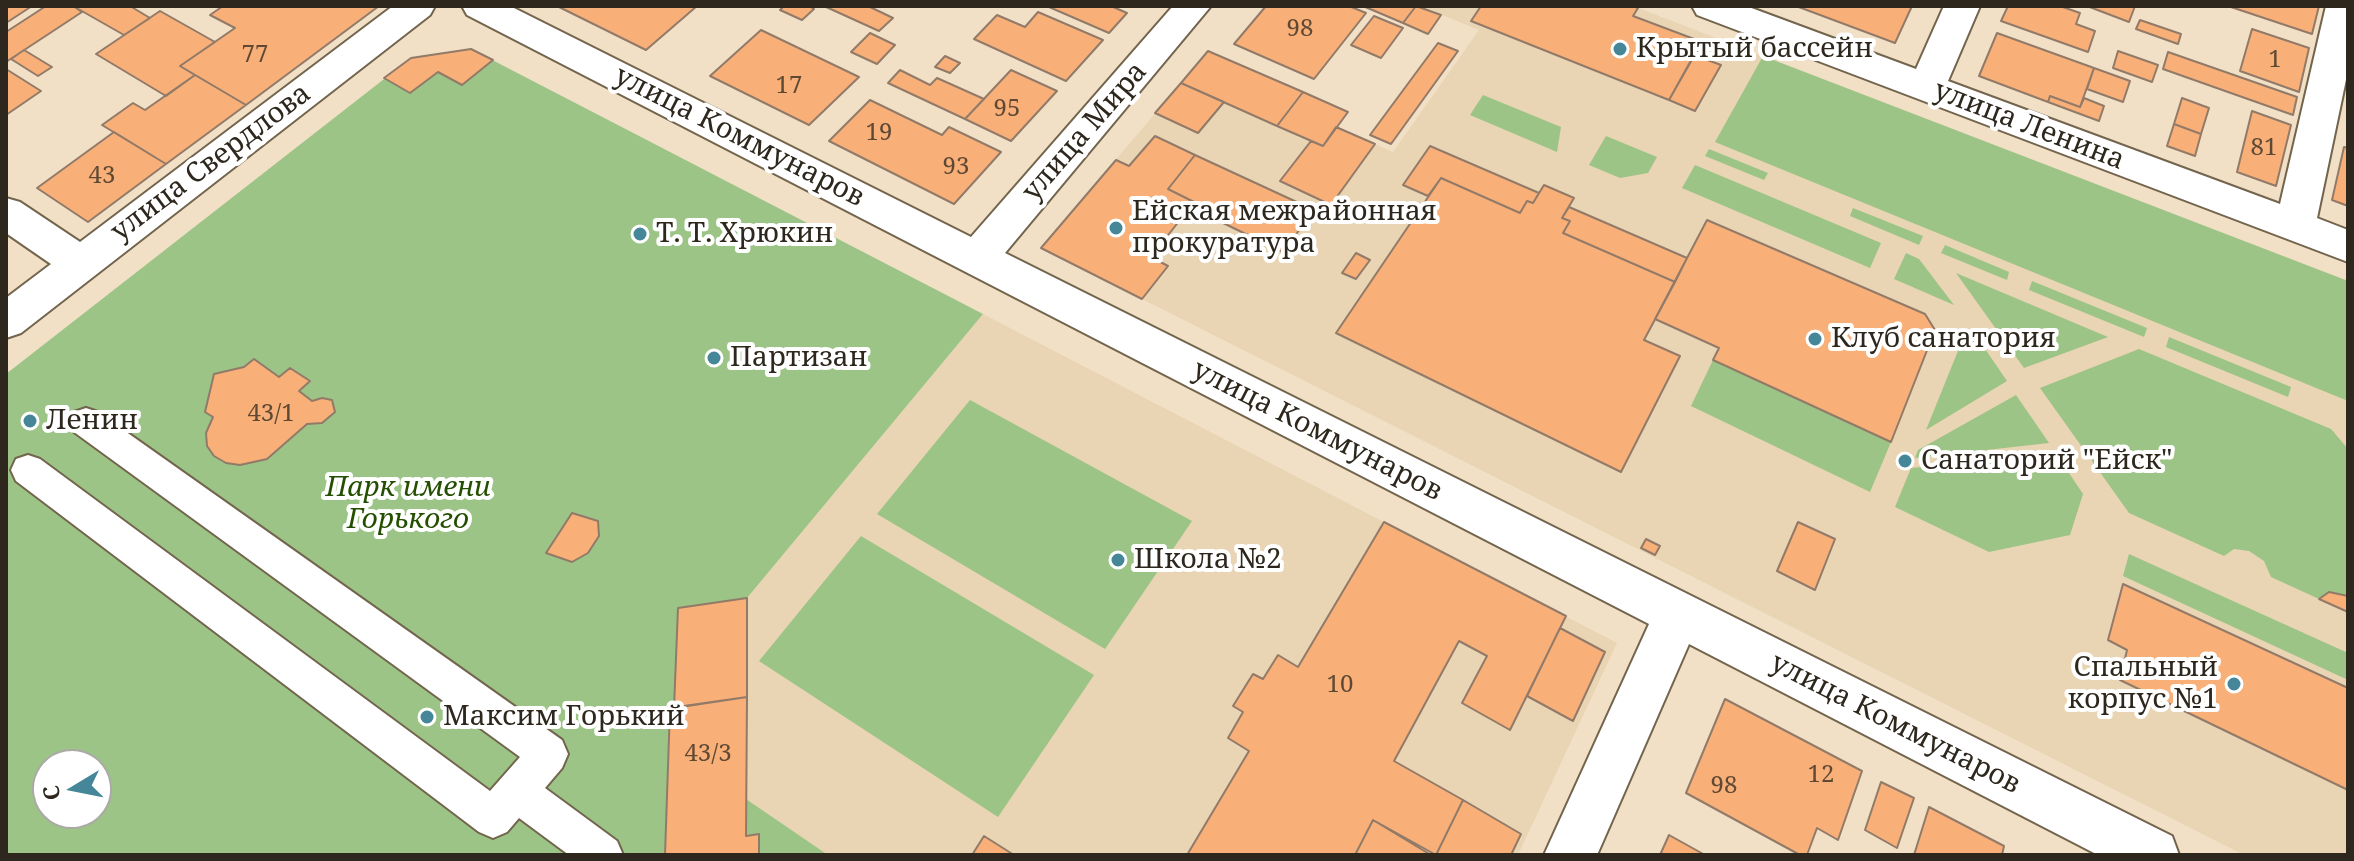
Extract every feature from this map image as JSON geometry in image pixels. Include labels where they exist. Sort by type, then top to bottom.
[{"type":"street","name":"улица Свердлова","points":[[6,321],[417,6]]},
{"type":"street","name":"улица Коммунаров","points":[[480,6],[2153,855]]},
{"type":"street","name":"улица Мира","points":[[977,258],[1193,6]]},
{"type":"street","name":"улица Ленина","points":[[1710,6],[2348,246]]},
{"type":"street","points":[[1927,87],[1962,6]]},
{"type":"street","points":[[2295,226],[2344,6]]},
{"type":"street","points":[[6,213],[81,263]]},
{"type":"street","points":[[28,470],[493,818],[548,754],[86,422]]},
{"type":"street","points":[[1570,855],[1678,614]]},
{"type":"street","points":[[516,791],[603,855]]},
{"type":"shaded area","name":"Санаторий \"Ейск\"","points":[[1360,6],[1633,6],[2348,281],[2348,855],[2244,855],[1041,248],[1208,51],[1348,112],[1337,128],[1393,152],[1479,30],[1442,15],[1428,34]]},
{"type":"shaded area","name":"Школа №2","points":[[983,314],[1617,643],[1518,855],[828,855],[746,799],[747,598]]},
{"type":"green space","name":"Парк имени Горького","points":[[471,49],[983,314],[747,598],[746,799],[828,855],[6,855],[6,374],[411,58]]},
{"type":"green space","points":[[1763,56],[2348,281],[2348,401],[1715,142]]},
{"type":"green space","points":[[1483,95],[1561,127],[1557,152],[1470,115]]},
{"type":"green space","points":[[1606,136],[1657,157],[1648,173],[1620,178],[1589,165]]},
{"type":"green space","points":[[1709,149],[1768,173],[1764,180],[1705,156]]},
{"type":"green space","points":[[1695,165],[1881,243],[1870,268],[1682,188]]},
{"type":"green space","points":[[1853,208],[1923,236],[1919,245],[1850,216]]},
{"type":"green space","points":[[1945,245],[2009,272],[2007,280],[1941,253]]},
{"type":"green space","points":[[1906,253],[1919,259],[1954,305],[1894,279]]},
{"type":"green space","points":[[1956,273],[2108,337],[2024,368]]},
{"type":"green space","points":[[2032,281],[2147,328],[2144,337],[2029,290]]},
{"type":"green space","points":[[1964,336],[1981,343],[2007,381],[1926,430]]},
{"type":"green space","points":[[2169,337],[2291,387],[2288,397],[2166,347]]},
{"type":"green space","points":[[2139,349],[2331,429],[2348,449],[2348,596],[2329,592],[2319,599],[2271,577],[2264,561],[2249,551],[2234,549],[2224,556],[2129,513],[2040,388]]},
{"type":"green space","points":[[1713,360],[1891,442],[1870,492],[1691,406]]},
{"type":"green space","points":[[2016,395],[2049,443],[1915,458],[1918,450]]},
{"type":"green space","points":[[970,400],[1192,521],[1105,649],[877,514]]},
{"type":"green space","points":[[2057,455],[2083,494],[2070,535],[1989,552],[1895,507],[1911,468]]},
{"type":"green space","points":[[861,536],[1094,675],[998,817],[759,661]]},
{"type":"green space","points":[[2129,554],[2348,653],[2348,680],[2123,576]]},
{"type":"building","points":[[6,6],[32,6],[6,23]]},
{"type":"building","points":[[46,6],[73,6],[82,12],[6,62],[6,32]]},
{"type":"building","points":[[73,6],[130,6],[150,18],[124,35]]},
{"type":"building","points":[[223,6],[379,6],[246,105],[180,66],[235,28],[210,15]]},
{"type":"building","points":[[557,6],[697,6],[646,50]]},
{"type":"building","points":[[784,6],[809,6],[814,9],[802,20],[780,10]]},
{"type":"building","points":[[824,6],[868,6],[893,18],[879,31]]},
{"type":"building","points":[[1111,6],[1127,13],[1109,33],[1049,7]]},
{"type":"building","points":[[1266,6],[1349,6],[1366,13],[1314,79],[1234,44]]},
{"type":"building","points":[[1363,6],[1416,6],[1403,23]]},
{"type":"building","points":[[1416,6],[1441,15],[1428,34],[1403,23]]},
{"type":"building","name":"Крытый бассейн","points":[[1481,6],[1633,6],[1638,8],[1633,16],[1702,42],[1669,100],[1471,21]]},
{"type":"building","points":[[1796,6],[1912,6],[1895,43]]},
{"type":"building","points":[[2008,6],[2060,6],[2080,13],[2076,24],[2095,31],[2088,52],[2001,21]]},
{"type":"building","points":[[2087,6],[2135,6],[2129,22]]},
{"type":"building","points":[[2228,6],[2319,6],[2312,34]]},
{"type":"building","points":[[160,11],[215,42],[180,66],[195,75],[166,96],[96,54]]},
{"type":"building","points":[[1038,12],[1103,40],[1066,81],[974,39],[997,15],[1025,27]]},
{"type":"building","points":[[1374,16],[1403,28],[1381,58],[1351,45]]},
{"type":"building","points":[[2140,20],[2181,34],[2178,44],[2136,29]]},
{"type":"building","points":[[2252,29],[2309,48],[2299,92],[2240,71]]},
{"type":"building","points":[[761,30],[859,77],[809,125],[710,76]]},
{"type":"building","points":[[870,33],[895,45],[877,64],[851,52]]},
{"type":"building","points":[[1997,33],[2094,68],[2080,107],[2050,96],[2048,102],[1979,76]]},
{"type":"building","points":[[1438,43],[1458,51],[1391,144],[1370,135]]},
{"type":"building","points":[[471,49],[493,60],[462,85],[438,72],[410,93],[384,78],[411,58]]},
{"type":"building","points":[[24,50],[52,67],[38,76],[11,59]]},
{"type":"building","points":[[1208,51],[1303,92],[1277,126],[1181,83]]},
{"type":"building","points":[[2118,51],[2158,65],[2152,82],[2113,68]]},
{"type":"building","points":[[2168,52],[2297,97],[2293,115],[2163,69]]},
{"type":"building","points":[[1694,55],[1721,65],[1695,111],[1669,100]]},
{"type":"building","points":[[945,56],[960,63],[950,73],[935,67]]},
{"type":"building","points":[[2094,68],[2130,81],[2123,102],[2087,89]]},
{"type":"building","points":[[6,69],[41,91],[6,115]]},
{"type":"building","points":[[900,70],[930,85],[937,78],[984,99],[965,119],[888,83]]},
{"type":"building","points":[[1011,70],[1057,91],[1011,141],[965,119]]},
{"type":"building","points":[[195,75],[246,105],[166,164],[102,125],[133,103],[145,110]]},
{"type":"building","points":[[1181,83],[1224,102],[1198,133],[1155,113]]},
{"type":"building","points":[[1303,92],[1348,112],[1323,146],[1277,126]]},
{"type":"building","points":[[2050,96],[2080,107],[2084,98],[2104,106],[2099,121],[2048,102]]},
{"type":"building","points":[[2182,98],[2209,108],[2201,134],[2174,124]]},
{"type":"building","points":[[870,100],[942,135],[949,127],[1001,152],[954,204],[829,141]]},
{"type":"building","points":[[2252,111],[2291,125],[2276,186],[2237,172]]},
{"type":"building","points":[[2174,124],[2201,134],[2195,156],[2167,146]]},
{"type":"building","points":[[1336,127],[1375,144],[1331,205],[1280,181],[1311,141],[1323,146]]},
{"type":"building","points":[[114,132],[166,164],[88,222],[37,188]]},
{"type":"building","name":"Ейская межрайонная прокуратура","points":[[1155,136],[1195,155],[1168,189],[1194,202],[1151,257],[1168,266],[1142,299],[1041,248],[1116,160],[1129,166]]},
{"type":"building","points":[[1430,146],[1539,193],[1533,203],[1527,201],[1520,213],[1441,178],[1428,196],[1403,185]]},
{"type":"building","points":[[2344,147],[2348,148],[2348,206],[2332,200]]},
{"type":"building","points":[[1195,155],[1314,210],[1283,252],[1190,207],[1194,202],[1168,189]]},
{"type":"building","points":[[1441,178],[1520,213],[1527,201],[1533,203],[1544,185],[1574,198],[1562,218],[1570,221],[1563,233],[1675,282],[1644,340],[1680,356],[1621,472],[1336,333]]},
{"type":"building","points":[[1569,207],[1687,258],[1675,282],[1563,233],[1570,221],[1562,218]]},
{"type":"building","name":"Клуб санатория","points":[[1707,220],[1925,314],[1935,330],[1891,442],[1713,360],[1719,348],[1655,319]]},
{"type":"building","points":[[1356,253],[1370,260],[1356,279],[1342,273]]},
{"type":"building","points":[[254,359],[279,377],[290,368],[310,381],[299,391],[312,401],[322,398],[332,400],[335,412],[322,423],[307,424],[267,459],[240,465],[226,463],[214,456],[207,446],[206,433],[213,417],[205,412],[214,374],[244,367]]},
{"type":"building","points":[[572,513],[598,521],[599,536],[588,553],[572,562],[546,553]]},
{"type":"building","points":[[1384,522],[1566,616],[1510,730],[1462,703],[1487,656],[1459,641],[1394,761],[1463,800],[1436,855],[1373,820],[1355,855],[1187,855],[1249,751],[1228,738],[1243,712],[1233,706],[1253,674],[1263,679],[1278,655],[1298,667]]},
{"type":"building","points":[[1798,522],[1835,539],[1815,590],[1777,571]]},
{"type":"building","points":[[1646,539],[1660,546],[1655,555],[1641,548]]},
{"type":"building","name":"Спальный корпус №1","points":[[2123,584],[2348,688],[2348,790],[2120,680],[2127,650],[2108,640]]},
{"type":"building","points":[[2329,592],[2348,596],[2348,612],[2319,599]]},
{"type":"building","points":[[747,598],[747,697],[674,708],[678,608]]},
{"type":"building","points":[[1560,628],[1605,652],[1573,721],[1527,696]]},
{"type":"building","points":[[747,697],[746,836],[759,834],[759,855],[665,855],[670,708]]},
{"type":"building","points":[[1725,699],[1862,771],[1838,840],[1817,828],[1807,855],[1800,855],[1686,793]]},
{"type":"building","points":[[1881,782],[1914,798],[1897,848],[1865,830]]},
{"type":"building","points":[[1463,800],[1521,834],[1511,855],[1436,855]]},
{"type":"building","points":[[1929,807],[2004,846],[2002,855],[1914,855]]},
{"type":"building","points":[[1373,820],[1431,855],[1355,855]]},
{"type":"building","points":[[1669,835],[1705,855],[1660,855]]},
{"type":"building","points":[[984,836],[1014,855],[972,855]]},
{"type":"place","name":"Крытый бассейн","points":[[1620,49]]},
{"type":"place","name":"Ейская межрайонная прокуратура","points":[[1116,228]]},
{"type":"place","name":"Т. Т. Хрюкин","points":[[640,234]]},
{"type":"place","name":"Клуб санатория","points":[[1815,339]]},
{"type":"place","name":"Партизан","points":[[714,358]]},
{"type":"place","name":"Ленин","points":[[30,421]]},
{"type":"place","name":"Санаторий \"Ейск\"","points":[[1905,461]]},
{"type":"place","name":"Школа №2","points":[[1118,560]]},
{"type":"place","name":"Спальный корпус №1","points":[[2234,684]]},
{"type":"place","name":"Максим Горький","points":[[427,717]]}]
